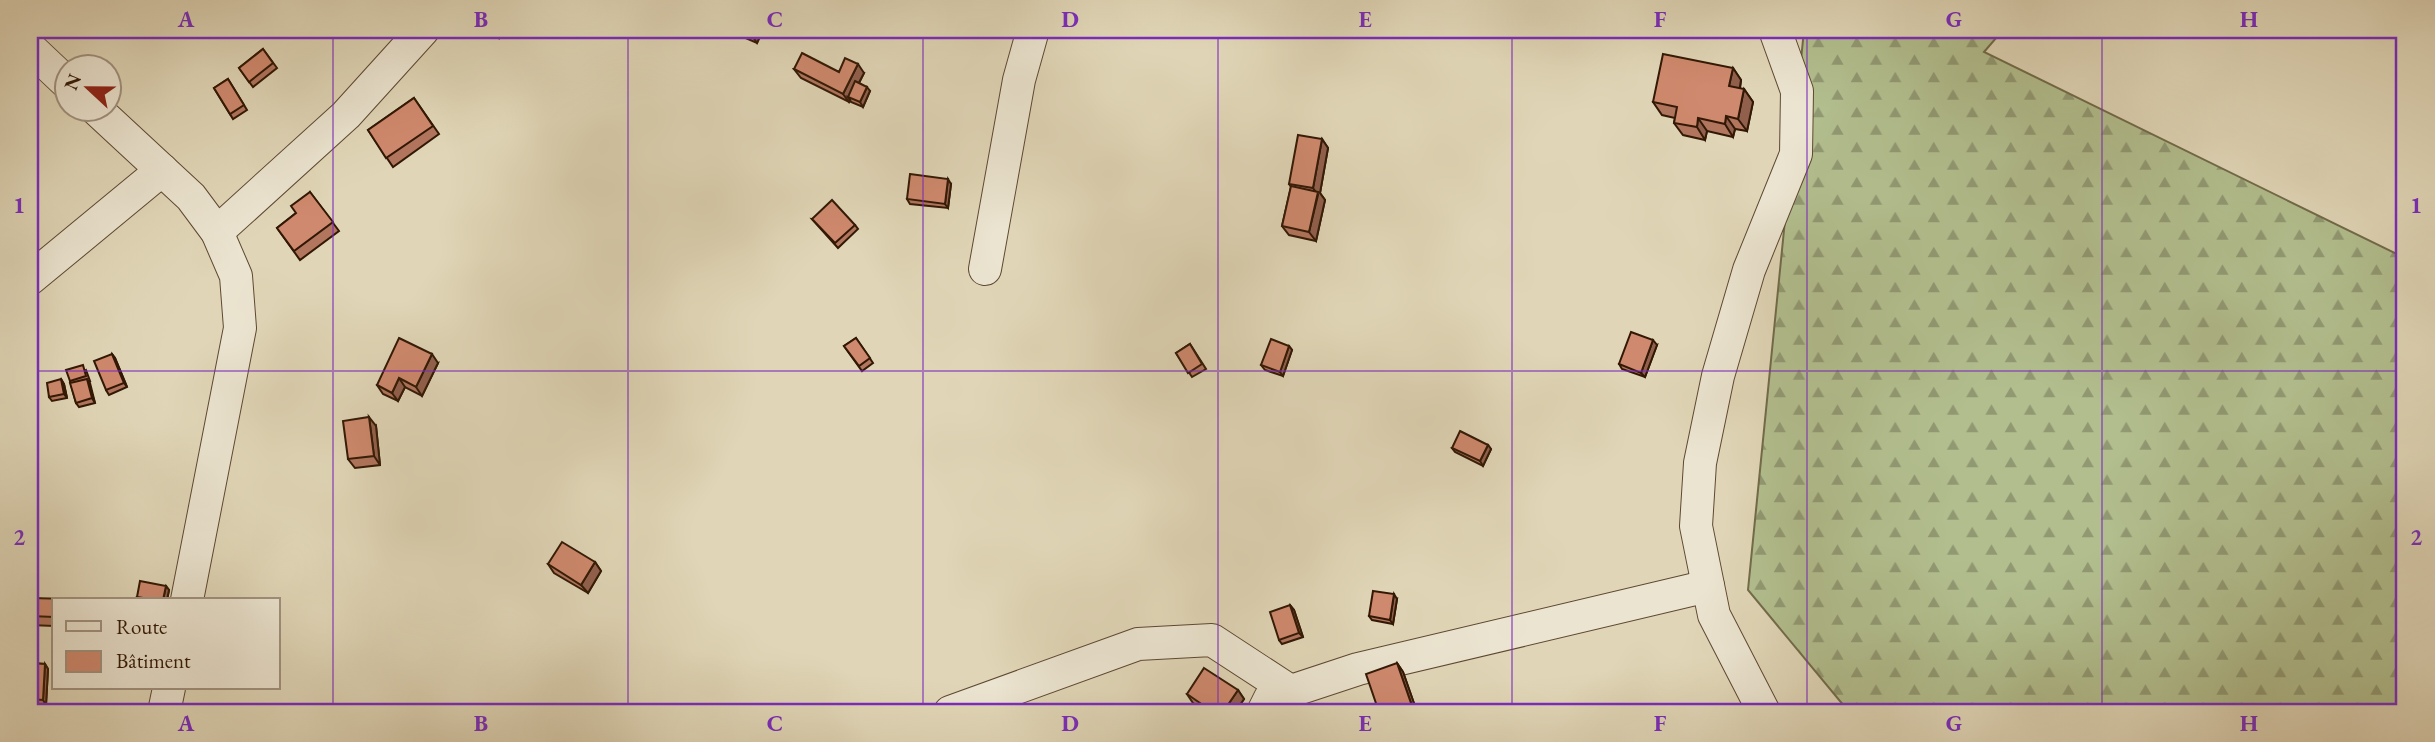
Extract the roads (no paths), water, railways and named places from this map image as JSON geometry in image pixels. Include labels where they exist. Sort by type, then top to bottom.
[{"type":"street","points":[[216,232],[346,115],[423,30]]},
{"type":"street","points":[[985,269],[1019,80],[1033,30]]},
{"type":"street","points":[[1764,712],[1714,615],[1696,526],[1703,450],[1718,376],[1749,270],[1796,154],[1797,91],[1775,30]]},
{"type":"street","points":[[30,48],[52,69]]},
{"type":"street","points":[[110,122],[191,197],[216,232],[236,276],[240,328],[187,598]]},
{"type":"street","points":[[30,279],[162,170]]},
{"type":"street","points":[[1263,712],[1270,698],[1358,669],[1708,586]]},
{"type":"street","points":[[950,712],[1138,644],[1212,640],[1290,691]]},
{"type":"street","points":[[164,712],[169,690]]}]
